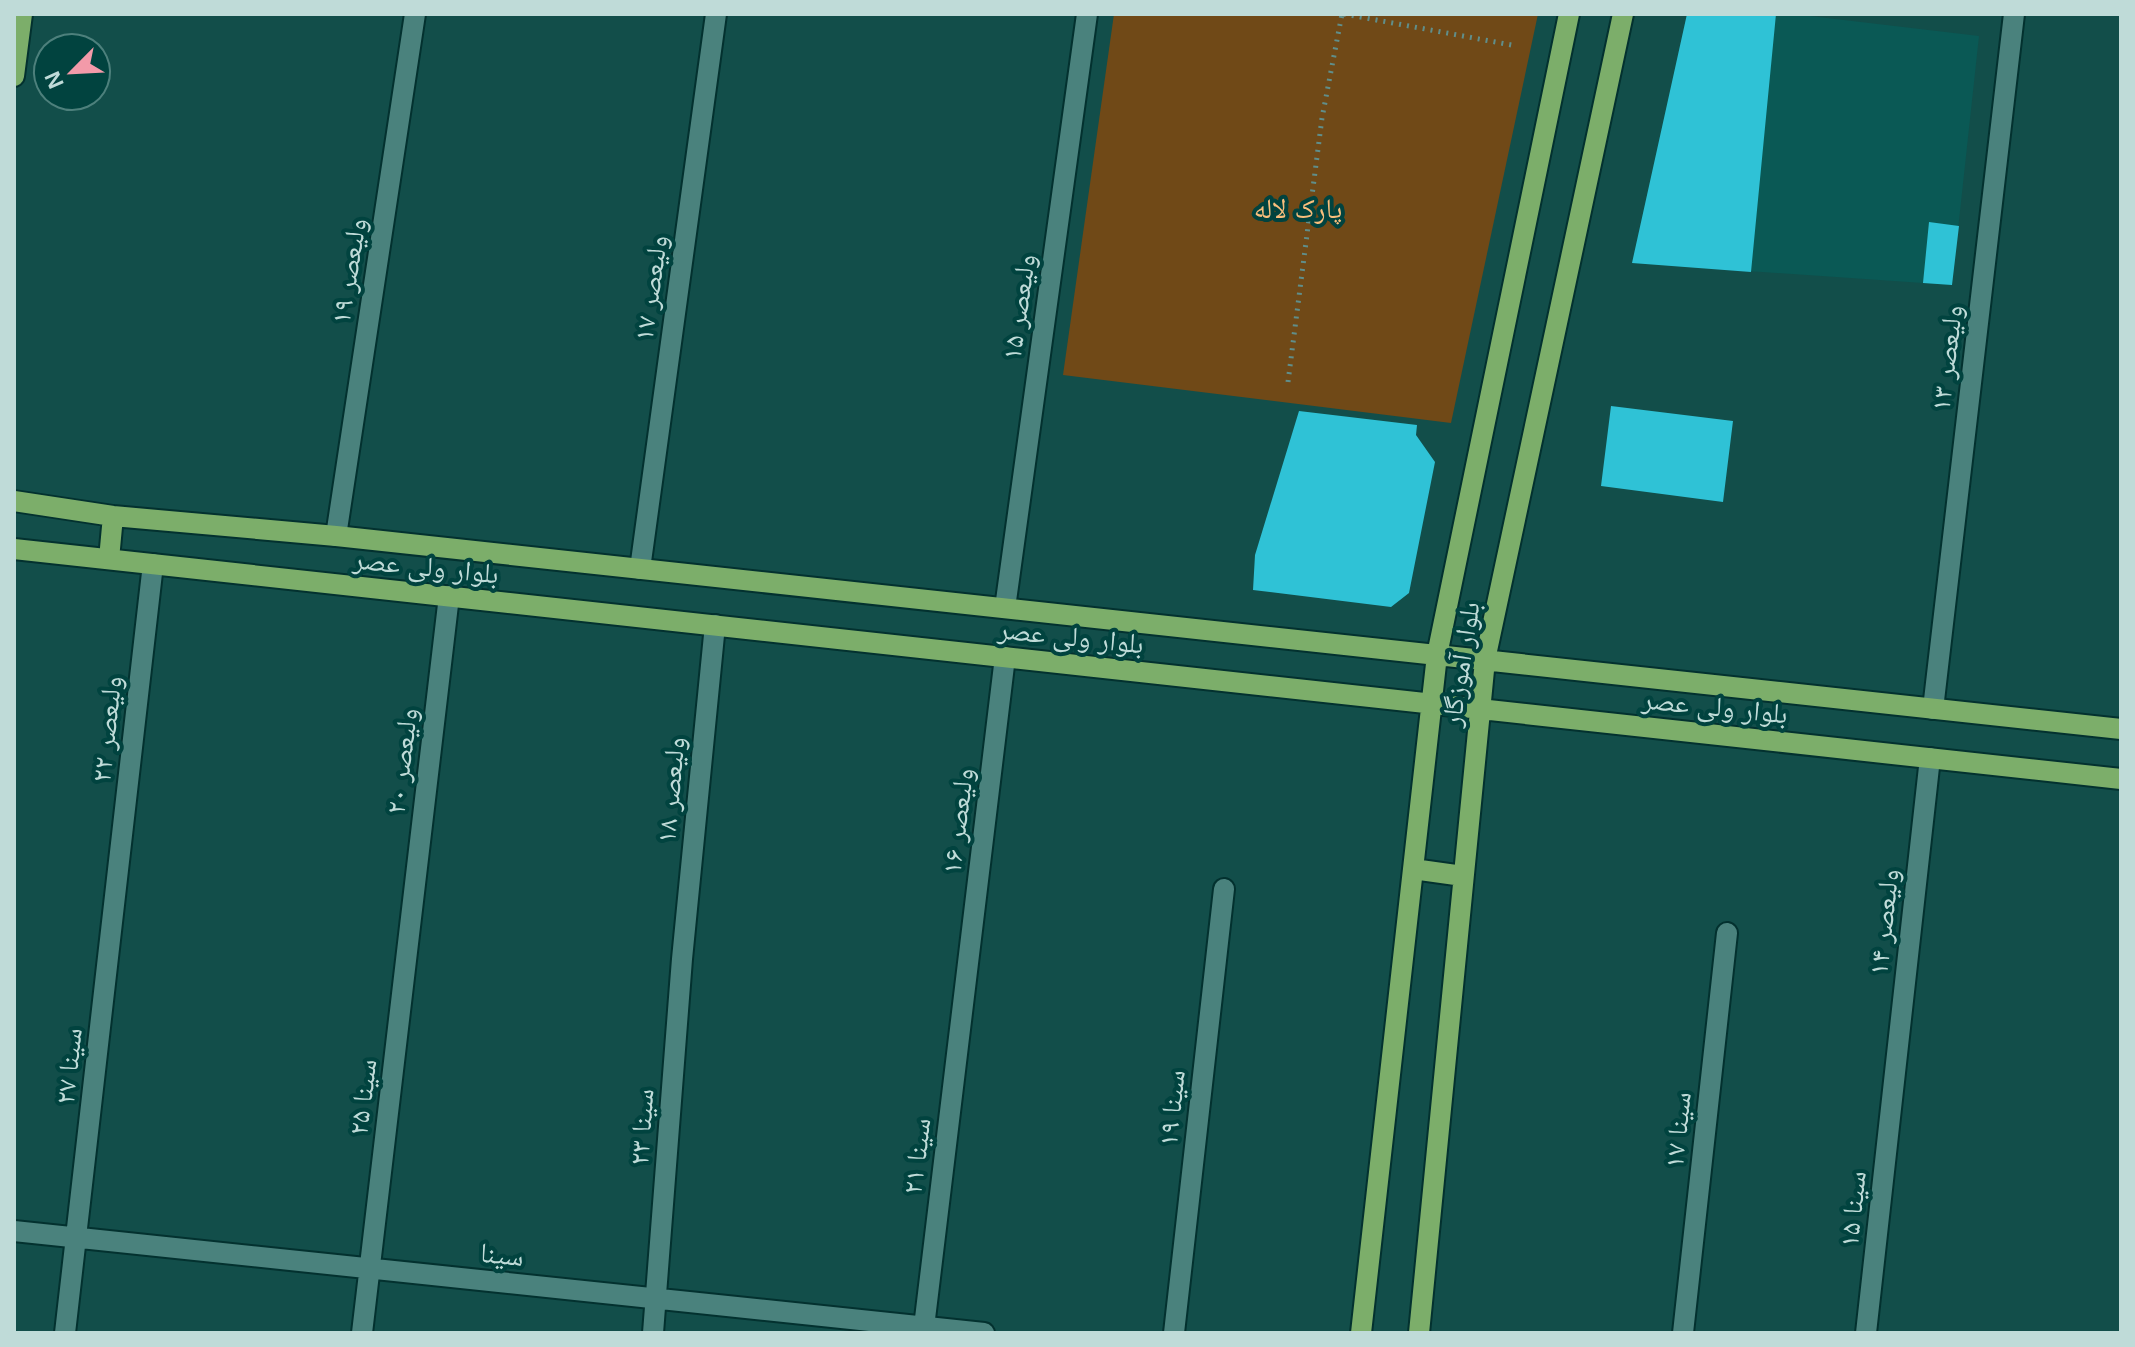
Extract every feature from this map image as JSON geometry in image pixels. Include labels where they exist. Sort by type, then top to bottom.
[{"type":"main road","points":[[14,76],[22,14]]},
{"type":"main road","name":"بلوار آموزگار","points":[[1361,1333],[1437,655],[1569,14]]},
{"type":"main road","name":"بلوار آموزگار","points":[[1419,1333],[1485,660],[1623,14]]},
{"type":"main road","name":"بلوار ولی عصر","points":[[14,501],[113,516],[336,536],[2121,729]]},
{"type":"main road","points":[[109,559],[113,516]]},
{"type":"main road","name":"بلوار ولی عصر","points":[[14,549],[2121,779]]},
{"type":"main road","points":[[1413,869],[1463,876]]},
{"type":"street","name":"ولیعصر ۱۹","points":[[336,536],[415,14]]},
{"type":"street","name":"ولیعصر ۱۷","points":[[640,569],[716,14]]},
{"type":"street","name":"ولیعصر ۱۵","points":[[1005,608],[1087,14]]},
{"type":"street","name":"ولیعصر ۱۳","points":[[1933,709],[2014,14]]},
{"type":"street","name":"ولیعصر ۲۲","points":[[115,901],[153,564]]},
{"type":"street","name":"ولیعصر ۲۰","points":[[409,933],[449,596]]},
{"type":"street","name":"ولیعصر ۱۸","points":[[682,959],[715,625]]},
{"type":"street","name":"ولیعصر ۱۶","points":[[964,992],[1005,657]]},
{"type":"street","name":"ولیعصر ۱۴","points":[[1893,1092],[1930,758]]},
{"type":"street","name":"سینا ۱۹","points":[[1174,1333],[1224,889]]},
{"type":"street","name":"سینا ۲۷","points":[[65,1333],[115,901]]},
{"type":"street","name":"سینا ۲۵","points":[[362,1333],[409,933]]},
{"type":"street","name":"سینا ۱۷","points":[[1683,1333],[1727,933]]},
{"type":"street","name":"سینا ۲۳","points":[[653,1333],[682,959]]},
{"type":"street","name":"سینا ۲۱","points":[[924,1327],[964,992]]},
{"type":"street","name":"سینا ۱۵","points":[[1866,1333],[1893,1092]]},
{"type":"street","name":"سینا","points":[[14,1231],[984,1333]]},
{"type":"path","points":[[1288,382],[1322,118],[1343,14],[1517,46]]},
{"type":"shaded area","points":[[1687,14],[1793,14],[1979,36],[1952,285],[1632,263]]},
{"type":"green space","name":"پارک لاله","points":[[1114,14],[1538,14],[1451,423],[1063,375]]},
{"type":"building","points":[[1687,14],[1776,14],[1751,272],[1632,263]]},
{"type":"building","points":[[1929,222],[1959,226],[1952,285],[1923,283]]},
{"type":"building","points":[[1611,406],[1733,421],[1723,502],[1601,486]]},
{"type":"building","points":[[1299,411],[1417,425],[1416,435],[1435,462],[1409,593],[1391,607],[1253,590],[1255,555]]}]
